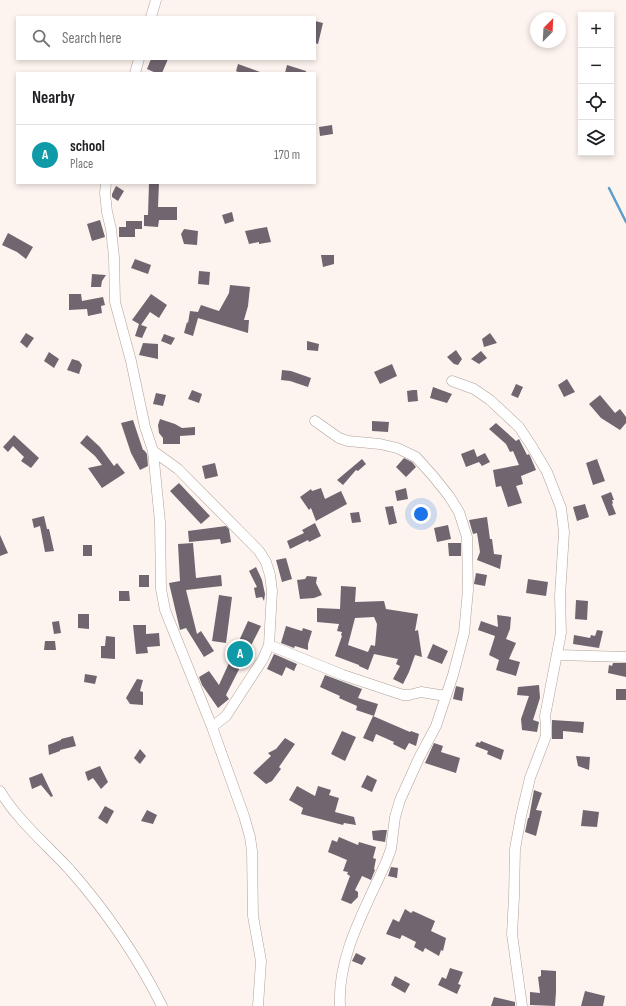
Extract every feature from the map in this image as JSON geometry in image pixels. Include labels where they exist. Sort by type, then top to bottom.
[{"type":"street","points":[[151,16],[156,0]]},
{"type":"street","points":[[136,72],[139,60]]},
{"type":"street","points":[[106,184],[105,193],[107,212],[111,229],[114,257],[115,302],[145,427],[153,451],[160,522],[161,589],[164,610],[212,727],[244,816],[250,838],[252,851],[253,916],[260,961],[258,1006]]},
{"type":"street","points":[[452,381],[474,389],[519,427],[547,472],[556,492],[561,508],[564,532],[560,596],[561,633],[558,655],[545,716],[546,736],[530,778],[515,849],[512,934],[522,1006]]},
{"type":"street","points":[[315,421],[339,438],[348,441],[380,444],[397,448],[416,458],[433,476],[459,512],[467,537],[468,605],[464,633],[436,726],[419,758],[400,800],[395,817],[387,860],[352,939],[343,972],[340,1006]]},
{"type":"street","points":[[153,451],[178,469],[259,551],[266,562],[270,575],[272,591],[269,645],[264,659],[226,716],[212,727]]},
{"type":"street","points":[[269,645],[338,673],[403,695],[421,692],[446,696]]},
{"type":"street","points":[[558,655],[626,657]]},
{"type":"street","points":[[0,790],[15,813],[70,870],[91,895],[141,966],[162,1006]]},
{"type":"building","points":[[316,21],[323,23],[318,44],[316,43]]},
{"type":"building","points":[[151,60],[168,60],[162,72],[154,72],[147,69]]},
{"type":"building","points":[[238,64],[260,72],[238,72],[236,71]]},
{"type":"building","points":[[287,65],[306,71],[306,72],[285,72]]},
{"type":"building","points":[[332,125],[333,134],[320,136],[319,127]]},
{"type":"building","points":[[149,184],[159,184],[158,207],[177,207],[177,220],[159,220],[158,227],[144,226],[144,215],[148,215]]},
{"type":"building","points":[[116,186],[124,191],[118,201],[112,197]]},
{"type":"building","points":[[232,212],[234,221],[225,224],[222,215]]},
{"type":"building","points":[[100,220],[105,237],[92,241],[87,224]]},
{"type":"building","points":[[126,221],[142,221],[142,229],[135,229],[135,237],[119,237],[119,227],[126,227]]},
{"type":"building","points":[[267,227],[271,242],[249,244],[245,231]]},
{"type":"building","points":[[184,229],[198,231],[197,245],[184,244],[181,234]]},
{"type":"building","points":[[8,233],[33,247],[26,259],[17,252],[2,245]]},
{"type":"building","points":[[321,255],[334,255],[334,264],[323,267]]},
{"type":"building","points":[[135,259],[151,265],[148,274],[131,268]]},
{"type":"building","points":[[199,271],[210,272],[209,285],[198,284]]},
{"type":"building","points":[[92,274],[106,275],[102,281],[101,287],[91,287]]},
{"type":"building","points":[[230,285],[250,287],[248,306],[244,320],[249,320],[248,333],[198,318],[193,336],[184,333],[187,322],[188,323],[190,311],[198,312],[201,305],[219,311],[229,293]]},
{"type":"building","points":[[69,294],[81,294],[82,301],[103,297],[105,305],[101,306],[102,313],[88,316],[87,309],[69,310]]},
{"type":"building","points":[[151,294],[167,305],[159,318],[150,312],[141,325],[147,327],[142,338],[135,336],[139,324],[132,320]]},
{"type":"building","points":[[26,333],[34,338],[27,348],[20,342]]},
{"type":"building","points":[[490,333],[497,343],[484,347],[482,339]]},
{"type":"building","points":[[164,334],[175,338],[171,345],[161,341]]},
{"type":"building","points":[[307,341],[319,344],[318,351],[307,350]]},
{"type":"building","points":[[143,343],[158,344],[158,359],[139,355]]},
{"type":"building","points":[[456,350],[462,359],[458,365],[454,364],[447,357]]},
{"type":"building","points":[[481,351],[487,358],[479,364],[471,359]]},
{"type":"building","points":[[49,352],[59,359],[54,368],[44,361]]},
{"type":"building","points":[[72,359],[79,361],[82,365],[79,374],[67,370]]},
{"type":"building","points":[[392,364],[397,376],[380,384],[374,372]]},
{"type":"building","points":[[282,370],[291,371],[311,378],[308,387],[290,381],[281,380]]},
{"type":"building","points":[[567,379],[575,392],[564,397],[558,385]]},
{"type":"building","points":[[516,384],[523,387],[518,398],[511,395]]},
{"type":"building","points":[[433,387],[452,394],[447,403],[430,398]]},
{"type":"building","points":[[192,390],[202,394],[199,403],[188,399]]},
{"type":"building","points":[[417,390],[418,401],[408,402],[407,391]]},
{"type":"building","points":[[156,393],[166,395],[163,406],[153,404]]},
{"type":"building","points":[[600,395],[615,413],[620,409],[626,417],[626,423],[620,430],[601,418],[589,404]]},
{"type":"building","points":[[160,419],[182,428],[195,427],[195,435],[180,436],[180,444],[163,444],[163,438],[159,433],[158,425]]},
{"type":"building","points":[[133,420],[143,450],[147,454],[148,466],[140,470],[131,453],[121,423]]},
{"type":"building","points":[[372,421],[389,422],[388,432],[372,431]]},
{"type":"building","points":[[496,423],[516,441],[519,439],[527,455],[529,454],[536,470],[521,476],[523,484],[516,486],[522,503],[508,507],[501,486],[496,487],[493,470],[519,465],[513,451],[510,452],[506,444],[489,429]]},
{"type":"building","points":[[14,435],[39,458],[31,468],[21,461],[24,457],[13,446],[8,452],[3,447]]},
{"type":"building","points":[[87,435],[100,447],[114,466],[117,463],[125,473],[102,488],[88,468],[102,465],[95,456],[80,443]]},
{"type":"building","points":[[474,449],[477,457],[485,453],[490,462],[482,466],[479,462],[466,467],[461,454]]},
{"type":"building","points":[[404,458],[412,462],[416,467],[406,477],[396,467]]},
{"type":"building","points":[[362,459],[366,464],[358,471],[356,470],[343,485],[337,480]]},
{"type":"building","points":[[597,459],[605,481],[593,485],[586,463]]},
{"type":"building","points":[[215,463],[218,476],[205,479],[202,466]]},
{"type":"building","points":[[179,483],[210,516],[201,524],[170,491]]},
{"type":"building","points":[[321,488],[325,499],[341,491],[347,504],[316,521],[311,508],[309,510],[300,497],[311,489],[312,491]]},
{"type":"building","points":[[406,488],[408,499],[397,501],[395,491]]},
{"type":"building","points":[[611,492],[614,500],[612,500],[612,504],[616,514],[609,516],[601,496]]},
{"type":"building","points":[[585,504],[589,517],[577,521],[573,507]]},
{"type":"building","points":[[393,506],[397,523],[389,525],[385,507]]},
{"type":"building","points":[[359,512],[361,522],[352,523],[350,513]]},
{"type":"building","points":[[44,516],[47,529],[49,529],[54,551],[45,552],[40,526],[34,528],[32,519]]},
{"type":"building","points":[[487,517],[494,554],[502,555],[500,569],[477,560],[480,552],[477,533],[473,534],[469,520]]},
{"type":"building","points":[[315,523],[321,536],[309,542],[308,540],[290,549],[287,541],[304,533],[302,530]]},
{"type":"building","points":[[448,525],[451,539],[437,542],[434,528]]},
{"type":"building","points":[[226,526],[229,529],[231,542],[221,544],[220,539],[189,542],[188,531]]},
{"type":"building","points":[[0,535],[8,553],[0,556]]},
{"type":"building","points":[[193,543],[196,578],[221,575],[222,586],[186,590],[197,634],[201,631],[214,651],[204,657],[186,628],[180,630],[169,583],[180,581],[178,544]]},
{"type":"building","points":[[448,543],[461,543],[461,556],[449,556]]},
{"type":"building","points":[[83,545],[92,545],[92,556],[83,556]]},
{"type":"building","points":[[286,558],[292,579],[282,582],[276,560]]},
{"type":"building","points":[[256,567],[262,580],[265,594],[264,601],[262,597],[256,598],[254,588],[257,587],[249,571]]},
{"type":"building","points":[[476,573],[487,575],[485,586],[474,584]]},
{"type":"building","points":[[139,575],[149,575],[149,587],[139,587]]},
{"type":"building","points":[[307,576],[317,577],[316,583],[322,595],[314,598],[300,599],[297,580],[305,579]]},
{"type":"building","points":[[528,579],[548,582],[546,596],[526,593]]},
{"type":"building","points":[[341,586],[356,587],[355,602],[384,601],[386,609],[418,614],[415,631],[418,630],[422,657],[415,655],[403,684],[393,679],[400,666],[396,664],[398,659],[374,654],[368,670],[335,656],[342,636],[342,632],[337,631],[339,624],[317,622],[317,608],[340,609]],"holes":[[[374,617],[377,624],[375,646],[371,645],[368,652],[348,645],[355,618]]]},
{"type":"building","points":[[119,591],[129,591],[130,601],[119,601]]},
{"type":"building","points":[[219,595],[232,597],[226,643],[212,641]]},
{"type":"building","points":[[576,600],[588,601],[587,620],[575,619]]},
{"type":"building","points":[[78,614],[89,614],[89,629],[78,628]]},
{"type":"building","points":[[497,615],[511,617],[510,629],[506,639],[516,643],[509,659],[520,662],[516,676],[496,670],[499,660],[489,655],[495,636],[478,630],[481,621],[498,627]]},
{"type":"building","points":[[59,621],[61,633],[54,634],[52,622]]},
{"type":"building","points":[[248,621],[261,626],[226,695],[229,699],[218,708],[202,685],[199,677],[209,671],[219,685]]},
{"type":"building","points":[[133,625],[146,625],[146,634],[159,633],[160,646],[147,647],[148,653],[136,654]]},
{"type":"building","points":[[286,626],[302,631],[303,628],[312,631],[308,644],[308,650],[295,646],[294,648],[281,643]]},
{"type":"building","points":[[597,630],[603,631],[599,648],[573,644],[574,635],[590,638],[591,635],[595,636]]},
{"type":"building","points":[[106,636],[115,637],[115,659],[101,658],[101,646],[105,646]]},
{"type":"building","points":[[45,641],[55,641],[56,650],[44,650]]},
{"type":"building","points":[[433,644],[448,651],[442,664],[427,658]]},
{"type":"building","points":[[274,654],[297,664],[294,671],[286,667],[282,676],[267,669]]},
{"type":"building","points":[[613,663],[626,663],[626,677],[608,673],[609,665],[612,666]]},
{"type":"building","points":[[85,674],[97,676],[95,684],[84,682]]},
{"type":"building","points":[[325,675],[362,689],[358,698],[378,704],[374,716],[356,710],[357,706],[320,687]]},
{"type":"building","points":[[137,679],[143,680],[140,691],[143,692],[143,705],[130,704],[126,698]]},
{"type":"building","points":[[539,685],[540,698],[533,720],[539,722],[537,732],[522,730],[521,719],[529,696],[517,695],[518,687]]},
{"type":"building","points":[[456,686],[464,688],[462,701],[453,699]]},
{"type":"building","points":[[616,689],[626,689],[626,700],[616,700]]},
{"type":"building","points":[[373,716],[410,732],[419,734],[416,746],[409,743],[405,750],[393,744],[394,742],[376,734],[373,742],[363,738]]},
{"type":"building","points":[[552,720],[584,722],[583,733],[563,731],[563,739],[552,739]]},
{"type":"building","points":[[342,731],[356,737],[345,761],[331,754]]},
{"type":"building","points":[[73,736],[76,746],[60,750],[49,755],[48,745],[61,739]]},
{"type":"building","points":[[285,738],[295,744],[279,767],[281,769],[272,781],[266,784],[253,773],[271,756],[268,753],[276,749]]},
{"type":"building","points":[[481,741],[504,750],[501,760],[487,754],[488,751],[475,746],[477,742],[480,743]]},
{"type":"building","points":[[434,743],[443,746],[441,752],[460,758],[456,773],[425,763]]},
{"type":"building","points":[[140,749],[146,756],[140,764],[134,758]]},
{"type":"building","points":[[576,756],[590,757],[589,770],[578,766]]},
{"type":"building","points":[[100,766],[108,782],[101,789],[93,778],[88,781],[85,772]]},
{"type":"building","points":[[42,773],[53,796],[51,797],[41,785],[32,789],[29,778]]},
{"type":"building","points":[[367,775],[377,780],[372,792],[361,787]]},
{"type":"building","points":[[297,786],[315,796],[318,786],[331,790],[329,795],[339,798],[335,812],[354,817],[356,825],[344,823],[343,825],[301,814],[303,808],[289,800]]},
{"type":"building","points":[[534,790],[542,793],[536,810],[542,811],[536,836],[525,832]]},
{"type":"building","points":[[105,806],[114,811],[107,824],[98,818]]},
{"type":"building","points":[[147,810],[157,815],[153,824],[141,821]]},
{"type":"building","points":[[583,810],[599,812],[597,827],[581,826]]},
{"type":"building","points":[[387,830],[385,842],[373,840],[372,831]]},
{"type":"building","points":[[339,837],[358,845],[359,842],[376,847],[373,858],[376,859],[375,870],[371,880],[362,876],[355,890],[358,892],[358,897],[351,904],[341,900],[350,876],[347,874],[348,872],[343,871],[347,860],[328,852],[332,840],[337,842]]},
{"type":"building","points":[[391,867],[398,868],[397,878],[388,876]]},
{"type":"building","points":[[405,909],[411,913],[413,911],[435,921],[431,931],[446,938],[443,951],[441,950],[439,956],[425,948],[423,952],[414,947],[416,942],[402,935],[400,939],[386,934],[393,919],[399,922]]},
{"type":"building","points":[[356,953],[366,958],[362,965],[352,961]]},
{"type":"building","points":[[450,968],[463,972],[458,984],[461,985],[457,994],[438,985],[442,977],[446,979]]},
{"type":"building","points":[[541,970],[556,971],[555,1006],[530,1005],[530,992],[540,993],[538,977],[541,976]]},
{"type":"building","points":[[395,976],[410,984],[405,993],[391,985]]},
{"type":"building","points":[[585,991],[605,996],[603,1006],[581,1006]]},
{"type":"building","points":[[494,997],[515,1002],[515,1006],[491,1006]]},
{"type":"waterway","points":[[609,188],[626,222]]},
{"type":"place","name":"school","points":[[240,654]]}]
